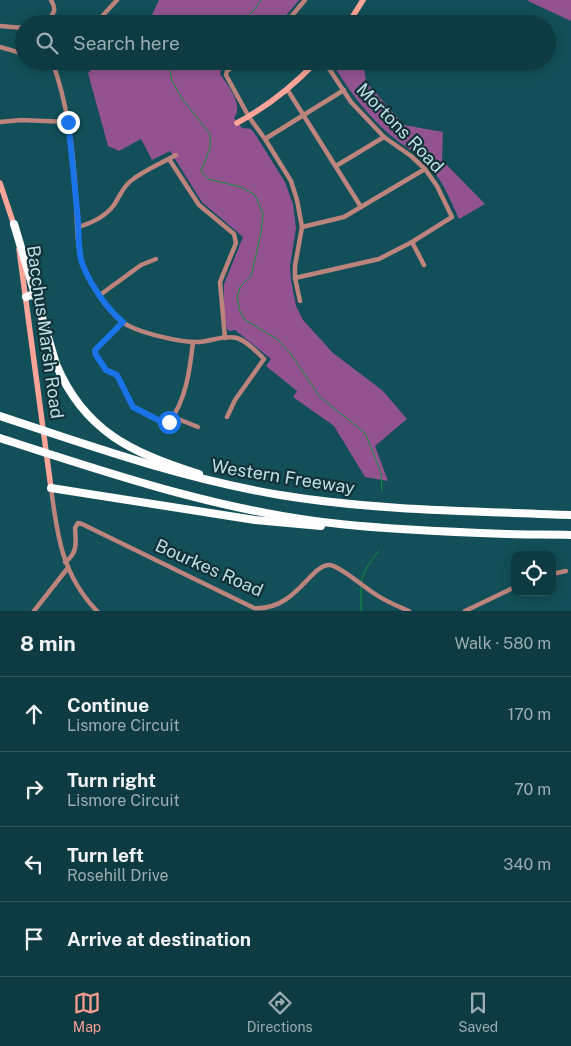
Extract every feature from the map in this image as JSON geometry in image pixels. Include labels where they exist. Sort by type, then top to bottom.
[{"type":"highway","points":[[14,224],[60,376],[91,420],[138,452],[184,469],[256,491]]},
{"type":"highway","points":[[26,297],[36,296]]},
{"type":"highway","name":"Western Freeway","points":[[0,416],[156,467],[256,491],[324,502],[389,508],[571,515]]},
{"type":"highway","name":"Western Freeway","points":[[0,438],[134,482],[202,500],[288,516],[365,527],[571,535]]},
{"type":"highway","points":[[51,488],[254,520],[365,527]]},
{"type":"main road","points":[[353,15],[360,1]]},
{"type":"main road","points":[[237,123],[249,117],[287,89],[308,70]]},
{"type":"main road","name":"Bacchus Marsh Road","points":[[0,183],[14,224],[26,297],[51,488]]},
{"type":"street","points":[[51,0],[55,7],[52,15]]},
{"type":"street","points":[[103,15],[117,0]]},
{"type":"street","points":[[293,15],[305,0]]},
{"type":"street","points":[[0,26],[15,27]]},
{"type":"street","points":[[0,47],[15,51]]},
{"type":"street","points":[[56,70],[61,84],[68,122],[75,178],[79,245],[82,262],[91,282],[110,309],[123,322],[137,330],[193,342],[237,338],[264,359],[235,400],[227,418]]},
{"type":"street","points":[[228,70],[226,75],[249,117],[291,181],[297,200],[302,227],[295,266],[295,278],[300,301]]},
{"type":"street","name":"Mortons Road","points":[[330,70],[351,102],[384,137],[411,156],[425,169],[438,186],[452,217],[412,242]]},
{"type":"street","points":[[287,89],[361,207]]},
{"type":"street","points":[[265,139],[344,90]]},
{"type":"street","points":[[0,122],[21,120],[68,122]]},
{"type":"street","points":[[336,166],[384,137]]},
{"type":"street","points":[[78,227],[90,224],[104,215],[114,205],[130,180],[176,155]]},
{"type":"street","points":[[169,159],[199,205],[234,234],[236,239],[220,282],[225,338]]},
{"type":"street","points":[[302,227],[336,219],[361,207],[425,169]]},
{"type":"street","points":[[295,278],[379,259],[412,242],[424,265]]},
{"type":"street","points":[[100,295],[141,265],[156,259]]},
{"type":"street","points":[[123,322],[97,348],[95,351],[96,355],[106,370],[117,375],[133,407],[164,423],[169,422],[173,417],[185,390],[193,342]]},
{"type":"street","points":[[173,417],[198,427]]},
{"type":"street","points":[[51,488],[56,530],[67,569],[97,611]]},
{"type":"street","name":"Bourkes Road","points":[[65,562],[70,559],[75,551],[75,528],[78,523],[254,608],[268,608],[284,602],[293,596],[321,568],[328,565],[340,569],[382,599],[409,611]]},
{"type":"street","points":[[34,611],[67,569]]},
{"type":"street","points":[[556,573],[566,570]]},
{"type":"street","points":[[465,611],[511,589]]},
{"type":"shaded area","points":[[159,0],[299,0],[286,15],[152,15]]},
{"type":"shaded area","points":[[571,0],[571,21],[528,1]]},
{"type":"shaded area","points":[[91,70],[221,70],[220,74],[236,101],[237,113],[234,118],[242,128],[251,129],[255,134],[285,182],[293,204],[296,228],[290,266],[291,280],[296,306],[303,320],[333,353],[383,391],[407,419],[375,446],[388,481],[365,477],[334,426],[293,397],[297,391],[266,366],[271,359],[235,330],[230,331],[227,329],[224,311],[224,284],[243,237],[202,202],[170,151],[152,160],[141,139],[119,151],[108,146],[88,73]]},
{"type":"shaded area","points":[[337,70],[364,70],[366,82],[404,125],[443,132],[442,160],[485,204],[459,219],[443,186],[431,168],[372,118]]},
{"type":"waterway","points":[[249,15],[261,0]]},
{"type":"waterway","points":[[170,70],[172,81],[183,100],[210,134],[210,148],[201,171],[208,179],[241,187],[255,195],[263,214],[261,233],[251,276],[240,287],[237,297],[240,311],[245,320],[277,339],[291,354],[320,397],[365,433],[381,472],[382,491]]},
{"type":"waterway","points":[[361,583],[365,570],[379,551]]},
{"type":"waterway","points":[[361,587],[361,611]]},
{"type":"route","points":[[68,122],[82,262],[91,282],[110,309],[123,322],[97,348],[95,351],[96,355],[106,370],[117,375],[133,407],[164,423],[169,422]]}]
